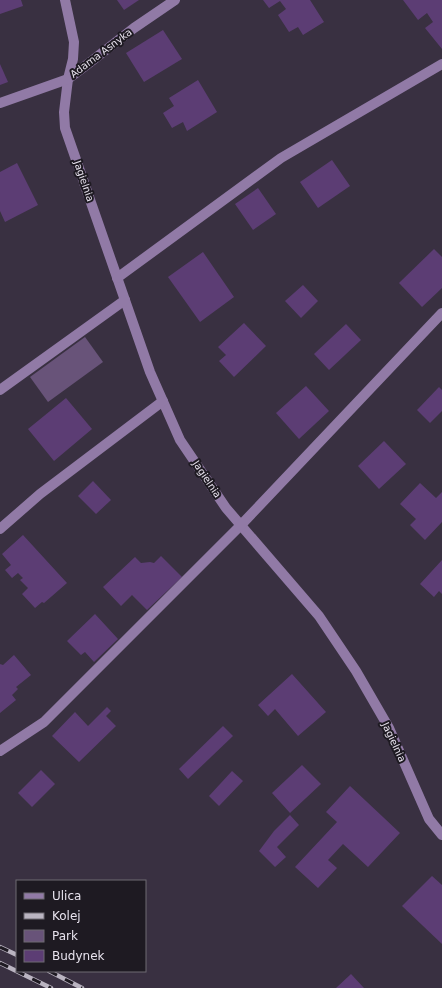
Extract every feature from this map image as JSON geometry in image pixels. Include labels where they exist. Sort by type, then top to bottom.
[{"type":"street","name":"Jagielnia","points":[[65,0],[74,42],[73,59],[68,78],[64,112],[65,128],[142,349],[180,440],[226,508],[319,616],[356,672],[389,728],[429,819],[442,835]]},
{"type":"street","name":"Adama Asnyka","points":[[0,103],[68,78],[174,0]]},
{"type":"street","points":[[117,278],[281,158],[442,64]]},
{"type":"street","points":[[0,390],[125,300]]},
{"type":"street","points":[[0,751],[44,722],[241,525],[442,313]]},
{"type":"street","points":[[0,529],[40,494],[163,401]]},
{"type":"green space","points":[[85,337],[103,362],[48,402],[30,377]]},
{"type":"building","points":[[0,0],[21,0],[23,6],[0,14]]},
{"type":"building","points":[[117,0],[139,0],[124,10]]},
{"type":"building","points":[[263,0],[310,0],[324,22],[303,35],[298,27],[289,32],[278,15],[286,9],[280,1],[269,8]]},
{"type":"building","points":[[403,0],[442,0],[442,49],[425,28],[433,22],[427,13],[418,20]]},
{"type":"building","points":[[163,30],[182,59],[144,82],[126,53]]},
{"type":"building","points":[[0,64],[8,82],[0,85]]},
{"type":"building","points":[[198,80],[217,112],[187,131],[183,122],[172,128],[163,113],[174,106],[169,98]]},
{"type":"building","points":[[332,160],[350,186],[318,208],[300,182]]},
{"type":"building","points":[[17,163],[38,205],[5,222],[0,211],[0,172]]},
{"type":"building","points":[[258,188],[276,214],[253,230],[235,204]]},
{"type":"building","points":[[434,249],[442,257],[442,288],[422,307],[399,283]]},
{"type":"building","points":[[203,252],[234,297],[200,322],[168,277]]},
{"type":"building","points":[[303,285],[318,301],[301,318],[285,301]]},
{"type":"building","points":[[244,323],[266,346],[234,377],[219,361],[226,355],[218,347]]},
{"type":"building","points":[[346,324],[361,340],[329,370],[314,354]]},
{"type":"building","points":[[306,386],[329,411],[299,439],[276,413]]},
{"type":"building","points":[[439,387],[442,390],[442,411],[430,423],[417,410]]},
{"type":"building","points":[[66,398],[92,429],[54,461],[28,429]]},
{"type":"building","points":[[384,441],[406,464],[379,489],[358,466]]},
{"type":"building","points":[[93,481],[111,500],[96,514],[78,496]]},
{"type":"building","points":[[420,483],[436,498],[442,492],[442,522],[425,540],[410,525],[416,519],[400,504]]},
{"type":"building","points":[[23,535],[67,583],[44,603],[42,602],[35,608],[22,594],[28,588],[20,580],[23,578],[18,573],[12,578],[5,570],[11,565],[2,554]]},
{"type":"building","points":[[161,556],[182,577],[147,610],[132,595],[121,606],[103,587],[135,557],[141,563],[154,563]]},
{"type":"building","points":[[442,560],[442,594],[439,591],[434,597],[420,584]]},
{"type":"building","points":[[95,614],[118,639],[94,662],[85,652],[81,655],[67,641]]},
{"type":"building","points":[[14,655],[31,675],[16,687],[18,689],[12,695],[16,700],[0,713],[0,664],[3,665]]},
{"type":"building","points":[[292,674],[326,712],[298,736],[275,709],[268,716],[258,705]]},
{"type":"building","points":[[107,707],[111,711],[106,716],[116,726],[79,762],[52,736],[75,712],[88,726]]},
{"type":"building","points":[[223,726],[233,736],[188,779],[179,769]]},
{"type":"building","points":[[302,765],[321,784],[290,813],[272,793]]},
{"type":"building","points":[[41,770],[55,784],[32,807],[18,793]]},
{"type":"building","points":[[232,771],[243,781],[219,806],[209,796]]},
{"type":"building","points":[[350,786],[400,833],[368,867],[343,844],[328,860],[337,868],[318,888],[295,867],[337,822],[326,812]]},
{"type":"building","points":[[290,815],[299,825],[277,847],[286,857],[275,867],[259,851],[274,831]]},
{"type":"building","points":[[432,876],[442,885],[442,944],[402,906]]},
{"type":"building","points":[[351,974],[364,988],[336,988]]},
{"type":"railway","points":[[0,947],[16,955]]},
{"type":"railway","points":[[0,963],[16,971]]},
{"type":"railway","points":[[18,972],[51,988]]},
{"type":"railway","points":[[51,972],[82,988]]}]
